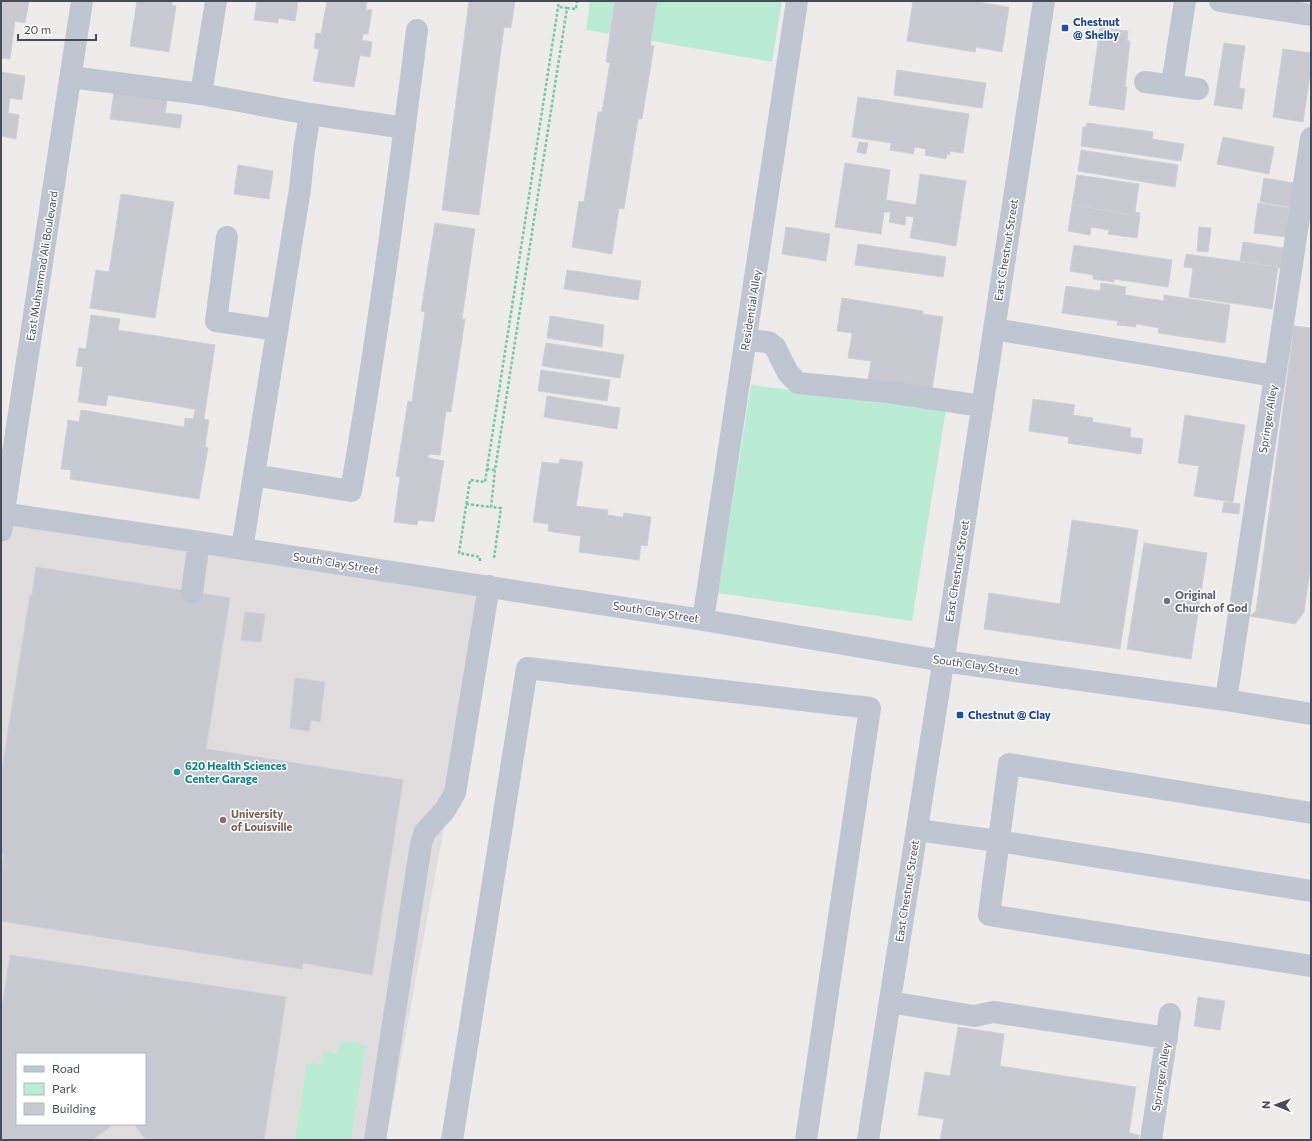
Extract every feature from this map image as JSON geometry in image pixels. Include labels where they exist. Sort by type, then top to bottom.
[{"type":"street","name":"East Muhammad Ali Boulevard","points":[[2,519],[82,1]]},
{"type":"street","points":[[200,94],[216,1]]},
{"type":"street","name":"Residential Alley","points":[[703,620],[798,1]]},
{"type":"street","name":"East Chestnut Street","points":[[868,1140],[1044,1]]},
{"type":"street","points":[[1172,86],[1185,1]]},
{"type":"street","points":[[1220,1],[1279,5],[1311,15]]},
{"type":"street","points":[[254,475],[351,491],[370,383],[417,30]]},
{"type":"street","points":[[71,77],[200,94],[310,114],[405,128]]},
{"type":"street","points":[[1145,82],[1198,89]]},
{"type":"street","points":[[242,549],[300,189],[310,114]]},
{"type":"street","name":"Springer Alley","points":[[1226,700],[1311,138]]},
{"type":"street","points":[[227,237],[216,321],[277,330]]},
{"type":"street","points":[[994,329],[1274,376]]},
{"type":"street","points":[[746,340],[768,342],[775,347],[788,373],[798,383],[888,392],[982,406]]},
{"type":"street","name":"South Clay Street","points":[[2,519],[199,542],[703,620],[943,661],[1226,700],[1311,714]]},
{"type":"street","points":[[192,592],[199,542]]},
{"type":"street","points":[[375,1140],[421,844],[425,832],[444,810],[455,793],[489,586]]},
{"type":"street","points":[[452,1140],[527,668],[870,708],[806,1140]]},
{"type":"street","points":[[1311,813],[1010,764],[998,841],[989,915],[1311,966]]},
{"type":"street","points":[[917,830],[998,841],[1311,891]]},
{"type":"street","points":[[890,1002],[974,1016],[993,1012],[1166,1038]]},
{"type":"street","name":"Springer Alley","points":[[1151,1140],[1170,1014]]},
{"type":"path","points":[[462,539],[470,480],[485,482],[559,1]]},
{"type":"path","points":[[558,7],[576,9],[577,1]]},
{"type":"path","points":[[491,507],[495,470],[567,8]]},
{"type":"path","points":[[487,469],[495,470]]},
{"type":"path","points":[[466,504],[501,508],[494,558]]},
{"type":"shaded area","name":"University of Louisville","points":[[4,514],[489,586],[386,1140],[1,1140],[1,531]]},
{"type":"green space","points":[[590,1],[782,1],[772,62],[586,30]]},
{"type":"green space","points":[[751,385],[946,409],[912,621],[718,593]]},
{"type":"green space","points":[[340,1041],[366,1045],[351,1140],[295,1140],[307,1062],[322,1065],[324,1051],[338,1054]]},
{"type":"building","points":[[1,1],[29,1],[25,23],[15,21],[10,59],[1,58]]},
{"type":"building","points":[[137,1],[172,1],[172,5],[176,6],[169,52],[130,46]]},
{"type":"building","points":[[257,1],[298,1],[295,21],[278,18],[278,23],[254,20]]},
{"type":"building","points":[[327,1],[367,1],[366,10],[372,10],[368,34],[363,34],[362,40],[372,42],[370,57],[360,55],[354,87],[313,81],[319,49],[314,48],[316,33],[321,34]]},
{"type":"building","points":[[469,1],[515,1],[511,28],[504,27],[479,215],[442,210]]},
{"type":"building","points":[[615,1],[657,2],[650,45],[654,46],[642,119],[638,119],[624,209],[619,208],[612,254],[572,247],[579,201],[584,202],[598,112],[602,112],[610,63],[606,62]]},
{"type":"building","points":[[913,1],[971,1],[1009,7],[1002,52],[976,47],[975,52],[907,41]]},
{"type":"building","points":[[1100,28],[1128,31],[1127,41],[1130,41],[1124,110],[1089,105]]},
{"type":"building","points":[[1224,43],[1245,46],[1239,88],[1245,89],[1242,109],[1214,105]]},
{"type":"building","points":[[1283,49],[1311,53],[1311,68],[1303,122],[1273,117]]},
{"type":"building","points":[[897,70],[986,83],[982,108],[894,95]]},
{"type":"building","points":[[1,72],[25,76],[22,100],[10,98],[8,113],[19,115],[16,139],[1,136]]},
{"type":"building","points":[[114,93],[167,100],[165,113],[182,115],[180,128],[110,119]]},
{"type":"building","points":[[858,97],[969,114],[963,153],[950,151],[950,155],[947,154],[946,159],[925,155],[926,149],[915,147],[913,154],[890,150],[891,143],[852,137]]},
{"type":"building","points":[[1087,123],[1153,132],[1152,139],[1184,144],[1181,161],[1081,146],[1083,127],[1086,127]]},
{"type":"building","points":[[1223,137],[1274,147],[1269,174],[1217,164]]},
{"type":"building","points":[[859,142],[868,143],[866,154],[857,152]]},
{"type":"building","points":[[1081,150],[1178,165],[1175,187],[1078,171]]},
{"type":"building","points":[[845,163],[890,170],[886,200],[916,205],[920,174],[966,181],[956,246],[910,238],[914,217],[906,216],[905,225],[889,222],[891,212],[884,212],[881,234],[835,227]]},
{"type":"building","points":[[238,165],[273,171],[269,199],[234,194]]},
{"type":"building","points":[[1077,175],[1139,184],[1135,212],[1140,213],[1140,216],[1072,205]]},
{"type":"building","points":[[1264,178],[1294,183],[1290,207],[1260,202]]},
{"type":"building","points":[[121,194],[174,202],[155,318],[90,308],[96,270],[109,272]]},
{"type":"building","points":[[1258,203],[1289,208],[1286,237],[1254,233]]},
{"type":"building","points":[[1072,205],[1140,216],[1137,238],[1108,234],[1109,230],[1091,227],[1090,235],[1068,231]]},
{"type":"building","points":[[435,223],[475,229],[462,319],[465,319],[451,412],[446,411],[440,455],[429,454],[428,458],[444,461],[434,522],[418,520],[417,525],[394,522],[400,477],[396,476],[408,401],[412,402],[425,312],[421,311]]},
{"type":"building","points":[[786,227],[830,234],[826,261],[782,254]]},
{"type":"building","points":[[1199,227],[1211,228],[1208,252],[1197,251]]},
{"type":"building","points":[[1243,242],[1284,248],[1281,268],[1240,261]]},
{"type":"building","points":[[858,244],[946,257],[943,277],[855,265]]},
{"type":"building","points":[[1074,245],[1172,260],[1168,287],[1114,279],[1114,282],[1093,279],[1093,275],[1070,271]]},
{"type":"building","points":[[1186,254],[1278,267],[1272,309],[1189,297],[1193,268],[1184,267]]},
{"type":"building","points":[[567,270],[641,281],[638,300],[564,289]]},
{"type":"building","points":[[1101,283],[1126,287],[1125,295],[1164,301],[1164,295],[1230,305],[1225,343],[1158,333],[1159,328],[1136,324],[1136,327],[1117,325],[1118,321],[1062,313],[1066,286],[1100,291]]},
{"type":"building","points":[[842,298],[923,311],[923,314],[943,317],[932,390],[868,380],[871,361],[848,358],[852,333],[837,331]]},
{"type":"building","points":[[91,315],[120,319],[118,330],[215,345],[205,412],[195,411],[195,409],[108,395],[106,406],[78,402],[83,367],[76,366],[79,348],[86,349]]},
{"type":"building","points":[[550,316],[604,325],[602,347],[547,338]]},
{"type":"building","points":[[1294,326],[1311,328],[1311,563],[1304,612],[1295,624],[1250,616],[1256,611]]},
{"type":"building","points":[[546,343],[624,355],[620,378],[542,366]]},
{"type":"building","points":[[541,370],[610,380],[607,401],[538,391]]},
{"type":"building","points":[[547,396],[620,408],[617,429],[544,417]]},
{"type":"building","points":[[1033,399],[1075,405],[1073,415],[1093,418],[1092,422],[1131,428],[1130,437],[1143,439],[1141,454],[1068,443],[1069,437],[1029,431]]},
{"type":"building","points":[[81,410],[184,427],[185,418],[193,419],[195,411],[205,412],[204,419],[209,420],[205,447],[208,448],[199,499],[70,479],[71,470],[61,469],[68,420],[79,422]]},
{"type":"building","points":[[1185,415],[1245,425],[1233,502],[1194,496],[1199,466],[1178,463]]},
{"type":"building","points":[[560,459],[583,462],[576,506],[608,510],[607,515],[620,517],[623,517],[624,513],[651,517],[647,546],[641,545],[639,560],[579,552],[581,536],[548,531],[549,524],[533,522],[542,462],[559,464]]},
{"type":"building","points":[[1224,502],[1240,504],[1239,514],[1222,512]]},
{"type":"building","points":[[1072,520],[1138,530],[1120,649],[984,629],[989,593],[1060,604]]},
{"type":"building","name":"Original Church of God","points":[[1144,543],[1207,553],[1191,659],[1127,649]]},
{"type":"building","name":"620 Health Sciences Center Garage","points":[[36,567],[230,598],[206,749],[403,780],[372,975],[303,963],[302,969],[1,921],[1,875],[4,854],[1,853],[1,775],[30,595],[32,595]]},
{"type":"building","points":[[245,612],[265,614],[261,642],[241,640]]},
{"type":"building","points":[[295,678],[325,682],[320,722],[311,720],[309,731],[290,728]]},
{"type":"building","points":[[10,955],[286,997],[264,1140],[146,1140],[135,1125],[146,1125],[146,1053],[16,1053],[16,1125],[113,1125],[92,1140],[1,1140],[1,1014]]},
{"type":"building","points":[[1198,997],[1225,1001],[1220,1030],[1194,1026]]},
{"type":"building","points":[[958,1027],[1004,1034],[1000,1066],[1136,1087],[1129,1133],[1139,1135],[1138,1140],[940,1140],[944,1119],[918,1115],[925,1072],[950,1076]]},
{"type":"place","name":"Chestnut @ Shelby","points":[[1065,28]]},
{"type":"place","name":"Original Church of God","points":[[1167,601]]},
{"type":"place","name":"Chestnut @ Clay","points":[[960,715]]},
{"type":"place","name":"620 Health Sciences Center Garage","points":[[177,772]]},
{"type":"place","name":"University of Louisville","points":[[223,820]]}]
